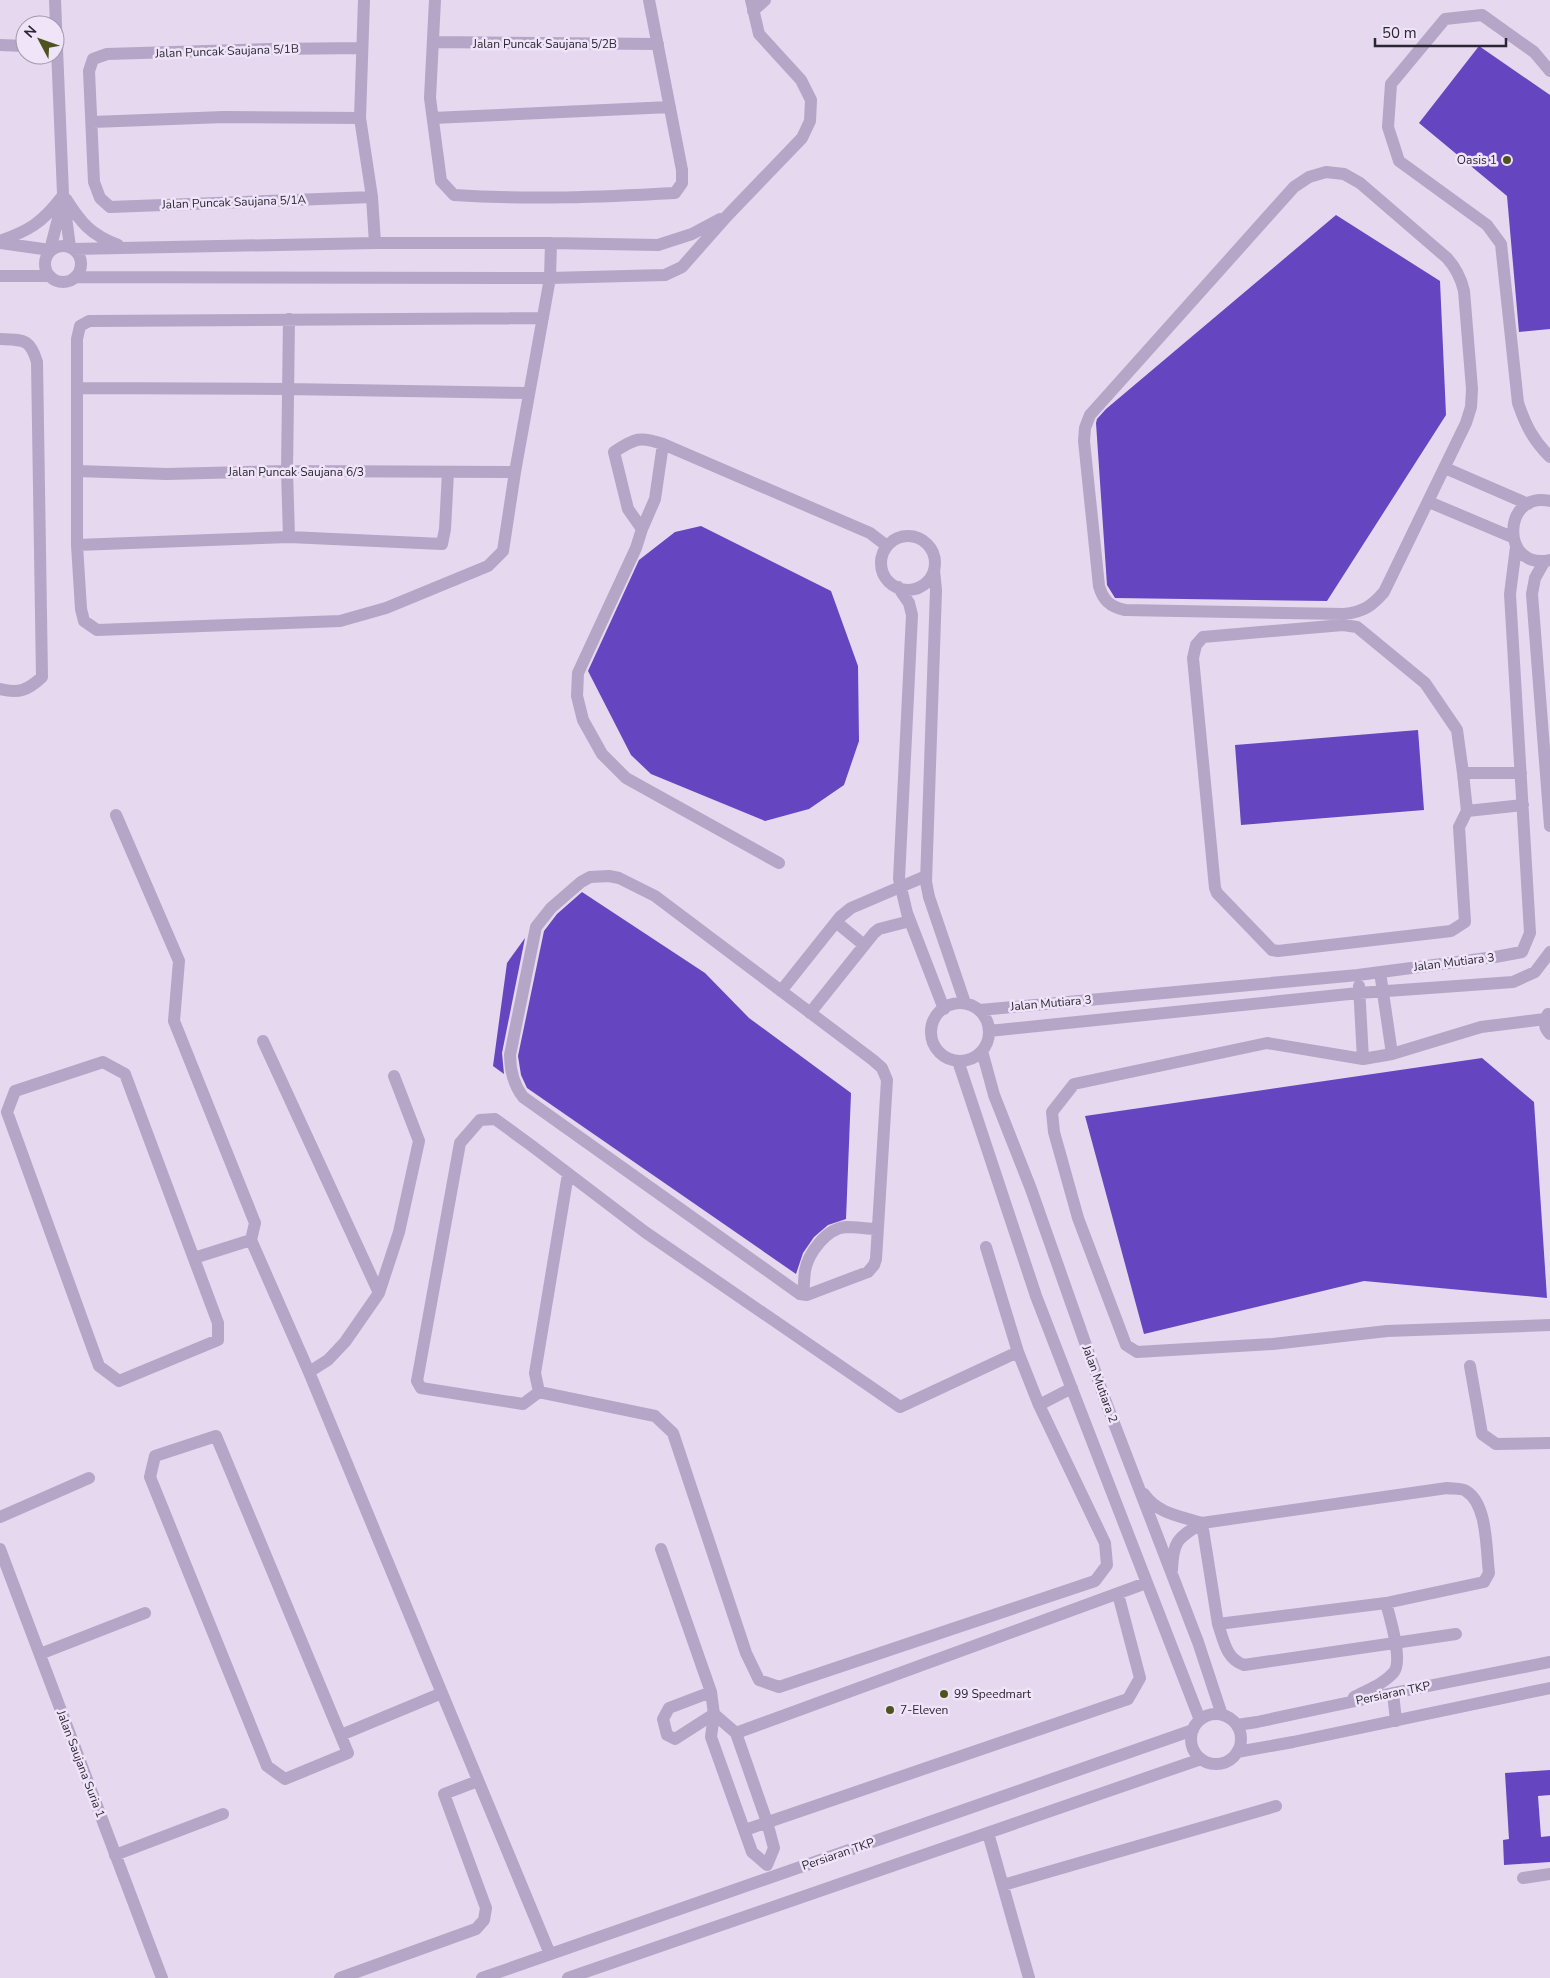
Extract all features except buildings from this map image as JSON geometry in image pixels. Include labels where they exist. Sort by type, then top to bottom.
[{"type":"street","points":[[55,0],[55,15]]},
{"type":"street","points":[[364,0],[360,118],[372,197],[375,243]]},
{"type":"street","points":[[435,0],[430,98],[441,181],[454,195],[502,198],[675,194],[682,183],[682,170],[649,0]]},
{"type":"street","points":[[64,194],[50,250],[45,261],[45,267],[54,280],[65,282],[75,277],[550,278],[665,275],[682,267],[727,216],[802,138],[810,120],[811,100],[800,80],[759,34],[752,6],[764,0]]},
{"type":"street","points":[[1550,71],[1534,52],[1482,15],[1445,19],[1391,84],[1388,127],[1399,161],[1487,225],[1500,244],[1518,403],[1526,426],[1538,445],[1550,457]]},
{"type":"street","name":"Jalan Puncak Saujana 5/2B","points":[[433,42],[658,44]]},
{"type":"street","points":[[0,45],[15,46]]},
{"type":"street","name":"Jalan Puncak Saujana 5/1B","points":[[92,122],[89,71],[94,59],[107,54],[271,48],[361,48]]},
{"type":"street","points":[[57,65],[64,194],[72,248],[81,261],[81,267],[75,277]]},
{"type":"street","points":[[433,118],[670,107]]},
{"type":"street","points":[[92,122],[224,117],[360,118]]},
{"type":"street","name":"Jalan Puncak Saujana 5/1A","points":[[92,122],[94,182],[100,198],[110,207],[372,197]]},
{"type":"street","points":[[1326,172],[1344,174],[1360,183],[1447,258],[1455,267],[1461,279],[1464,291],[1472,389],[1471,407],[1466,424],[1429,502],[1384,592],[1374,604],[1360,612],[1334,614],[1125,610],[1116,608],[1108,603],[1102,595],[1099,586],[1084,441],[1085,428],[1090,415],[1098,405],[1294,187],[1309,177],[1326,172]]},
{"type":"street","points":[[0,242],[23,233],[38,223],[50,213],[64,194]]},
{"type":"street","points":[[64,194],[85,227],[103,240],[125,248]]},
{"type":"street","points":[[0,242],[50,250],[60,246],[72,248],[125,248],[375,243],[658,245],[692,234],[727,216]]},
{"type":"street","points":[[543,318],[90,321],[80,326],[76,339],[77,546],[81,609],[84,621],[97,630],[340,621],[386,608],[488,566],[503,551],[514,472],[543,318],[550,278],[551,243]]},
{"type":"street","points":[[0,276],[50,276]]},
{"type":"street","points":[[289,319],[287,389],[289,538]]},
{"type":"street","points":[[0,339],[23,340],[33,348],[37,362],[42,677],[31,687],[14,692],[0,689]]},
{"type":"street","points":[[77,388],[529,393]]},
{"type":"street","points":[[642,529],[628,509],[614,452],[629,442],[646,438],[870,533],[887,546]]},
{"type":"street","points":[[663,444],[655,499],[636,548],[578,672],[577,696],[583,720],[602,754],[626,778],[779,863]]},
{"type":"street","points":[[1445,468],[1528,504],[1537,500],[1550,501]]},
{"type":"street","name":"Jalan Puncak Saujana 6/3","points":[[77,472],[167,474],[287,471],[514,472]]},
{"type":"street","points":[[77,546],[289,538],[442,544],[445,529],[448,472]]},
{"type":"street","points":[[1429,502],[1514,542],[1524,555],[1533,560],[1547,561]]},
{"type":"street","name":"Jalan Mutiara 3","points":[[980,1010],[1358,975],[1495,958],[1522,952],[1530,933],[1510,594],[1514,542],[1512,527],[1520,510],[1528,504]]},
{"type":"street","points":[[944,1009],[910,921],[899,880],[912,615],[909,603],[898,587],[888,580],[883,572],[883,554],[887,546],[902,536],[919,538],[932,549],[935,557],[936,590],[926,876],[929,897],[964,1003]]},
{"type":"street","points":[[1547,561],[1535,578],[1532,594],[1550,826]]},
{"type":"street","points":[[898,587],[912,590],[921,587],[928,581],[934,570]]},
{"type":"street","points":[[1343,625],[1357,627],[1425,683],[1457,730],[1466,811],[1459,827],[1465,922],[1460,927],[1451,931],[1278,951],[1272,950],[1217,893],[1215,888],[1193,658],[1196,645],[1203,637],[1343,625]]},
{"type":"street","points":[[1463,773],[1521,773]]},
{"type":"street","points":[[1466,811],[1523,805]]},
{"type":"street","points":[[116,815],[178,961],[174,1021],[255,1223],[251,1240],[308,1372],[550,1954]]},
{"type":"street","points":[[781,991],[836,922],[851,908],[926,876]]},
{"type":"street","points":[[590,877],[619,878],[655,896],[781,991],[873,1060],[882,1068],[888,1080],[874,1266],[868,1272],[807,1295],[793,1290],[524,1097],[510,1069],[511,1045],[536,927],[551,908],[581,882],[590,877]]},
{"type":"street","points":[[810,1013],[879,929],[910,921]]},
{"type":"street","points":[[836,922],[864,945]]},
{"type":"street","name":"Jalan Mutiara 3","points":[[989,1031],[1382,991],[1513,982],[1535,972],[1550,952]]},
{"type":"street","points":[[1380,972],[1392,1054]]},
{"type":"street","points":[[1358,975],[1363,1058]]},
{"type":"street","points":[[955,1003],[964,1003],[980,1010],[989,1031],[987,1044],[975,1057],[958,1061],[941,1054],[935,1046],[931,1028],[934,1020],[944,1009],[955,1003]]},
{"type":"street","points":[[1550,1034],[1545,1027],[1548,1016],[1481,1027],[1392,1054],[1363,1058],[1267,1043],[1074,1084],[1052,1112],[1054,1132],[1078,1218],[1126,1345],[1137,1352],[1273,1344],[1387,1331],[1550,1325]]},
{"type":"street","points":[[263,1040],[379,1293]]},
{"type":"street","name":"Jalan Mutiara 2","points":[[982,1051],[994,1094],[1031,1189],[1136,1482],[1198,1642],[1222,1715]]},
{"type":"street","points":[[958,1061],[1036,1296],[1146,1583],[1196,1725],[1192,1746],[1195,1753],[1208,1763],[1217,1764],[1232,1758],[1237,1752],[1241,1738],[1237,1725],[1228,1717],[1214,1714],[1196,1725]]},
{"type":"street","points":[[103,1062],[125,1074],[194,1258],[218,1323],[218,1340],[120,1381],[99,1366],[8,1112],[15,1092],[103,1062]]},
{"type":"street","points":[[308,1372],[328,1360],[345,1342],[379,1293],[399,1232],[419,1142],[394,1076]]},
{"type":"street","points":[[986,1247],[1018,1352],[1039,1405],[1105,1543],[1107,1565],[1096,1581],[779,1687],[759,1680],[746,1653],[673,1433],[655,1416],[539,1392],[523,1404],[421,1388],[417,1381],[460,1143],[480,1120],[495,1120],[644,1232],[900,1408],[1018,1352]]},
{"type":"street","points":[[539,1392],[535,1372],[568,1174]]},
{"type":"street","points":[[804,1294],[805,1269],[813,1251],[826,1236],[837,1229],[845,1227],[878,1229]]},
{"type":"street","points":[[194,1258],[251,1240]]},
{"type":"street","points":[[1470,1366],[1482,1434],[1496,1444],[1550,1443]]},
{"type":"street","points":[[1039,1405],[1072,1388]]},
{"type":"street","points":[[216,1436],[341,1735],[348,1754],[284,1779],[267,1766],[150,1477],[155,1456],[216,1436]]},
{"type":"street","points":[[0,1517],[89,1478]]},
{"type":"street","points":[[1136,1482],[1149,1502],[1161,1511],[1202,1523]]},
{"type":"street","points":[[1172,1576],[1173,1554],[1177,1543],[1183,1534],[1202,1523],[1447,1488],[1465,1490],[1475,1499],[1482,1514],[1489,1573],[1484,1582],[1386,1603],[1249,1622],[1218,1624]]},
{"type":"street","points":[[1202,1523],[1218,1624],[1227,1651],[1234,1662],[1244,1665],[1456,1634]]},
{"type":"street","name":"Jalan Saujana Suria 1","points":[[0,1549],[162,1978]]},
{"type":"street","points":[[661,1549],[711,1692],[714,1714],[711,1737],[752,1852],[769,1871]]},
{"type":"street","points":[[736,1733],[1146,1583]]},
{"type":"street","points":[[745,1830],[1128,1700],[1140,1678],[1118,1594]]},
{"type":"street","points":[[1336,1705],[1381,1683],[1395,1671],[1398,1656],[1386,1603]]},
{"type":"street","points":[[40,1654],[145,1613]]},
{"type":"street","name":"Persiaran TKP","points":[[1237,1725],[1550,1662]]},
{"type":"street","points":[[1237,1752],[1550,1688]]},
{"type":"street","points":[[711,1692],[669,1708],[663,1719],[667,1735],[674,1739],[714,1714]]},
{"type":"street","points":[[341,1735],[442,1693]]},
{"type":"street","points":[[1393,1693],[1396,1721]]},
{"type":"street","points":[[714,1714],[736,1733],[767,1822],[774,1848],[769,1871]]},
{"type":"street","name":"Persiaran TKP","points":[[482,1978],[769,1871],[1196,1725]]},
{"type":"street","points":[[568,1978],[1201,1759]]},
{"type":"street","points":[[342,1977],[476,1929],[484,1920],[486,1908],[444,1794],[478,1781]]},
{"type":"street","points":[[1003,1885],[1276,1806]]},
{"type":"street","points":[[115,1855],[223,1814]]},
{"type":"street","points":[[988,1833],[1029,1978]]},
{"type":"street","points":[[1523,1878],[1550,1874]]},
{"type":"place","name":"Oasis 1","points":[[1507,160]]},
{"type":"place","name":"99 Speedmart","points":[[944,1694]]},
{"type":"place","name":"7-Eleven","points":[[890,1710]]}]
